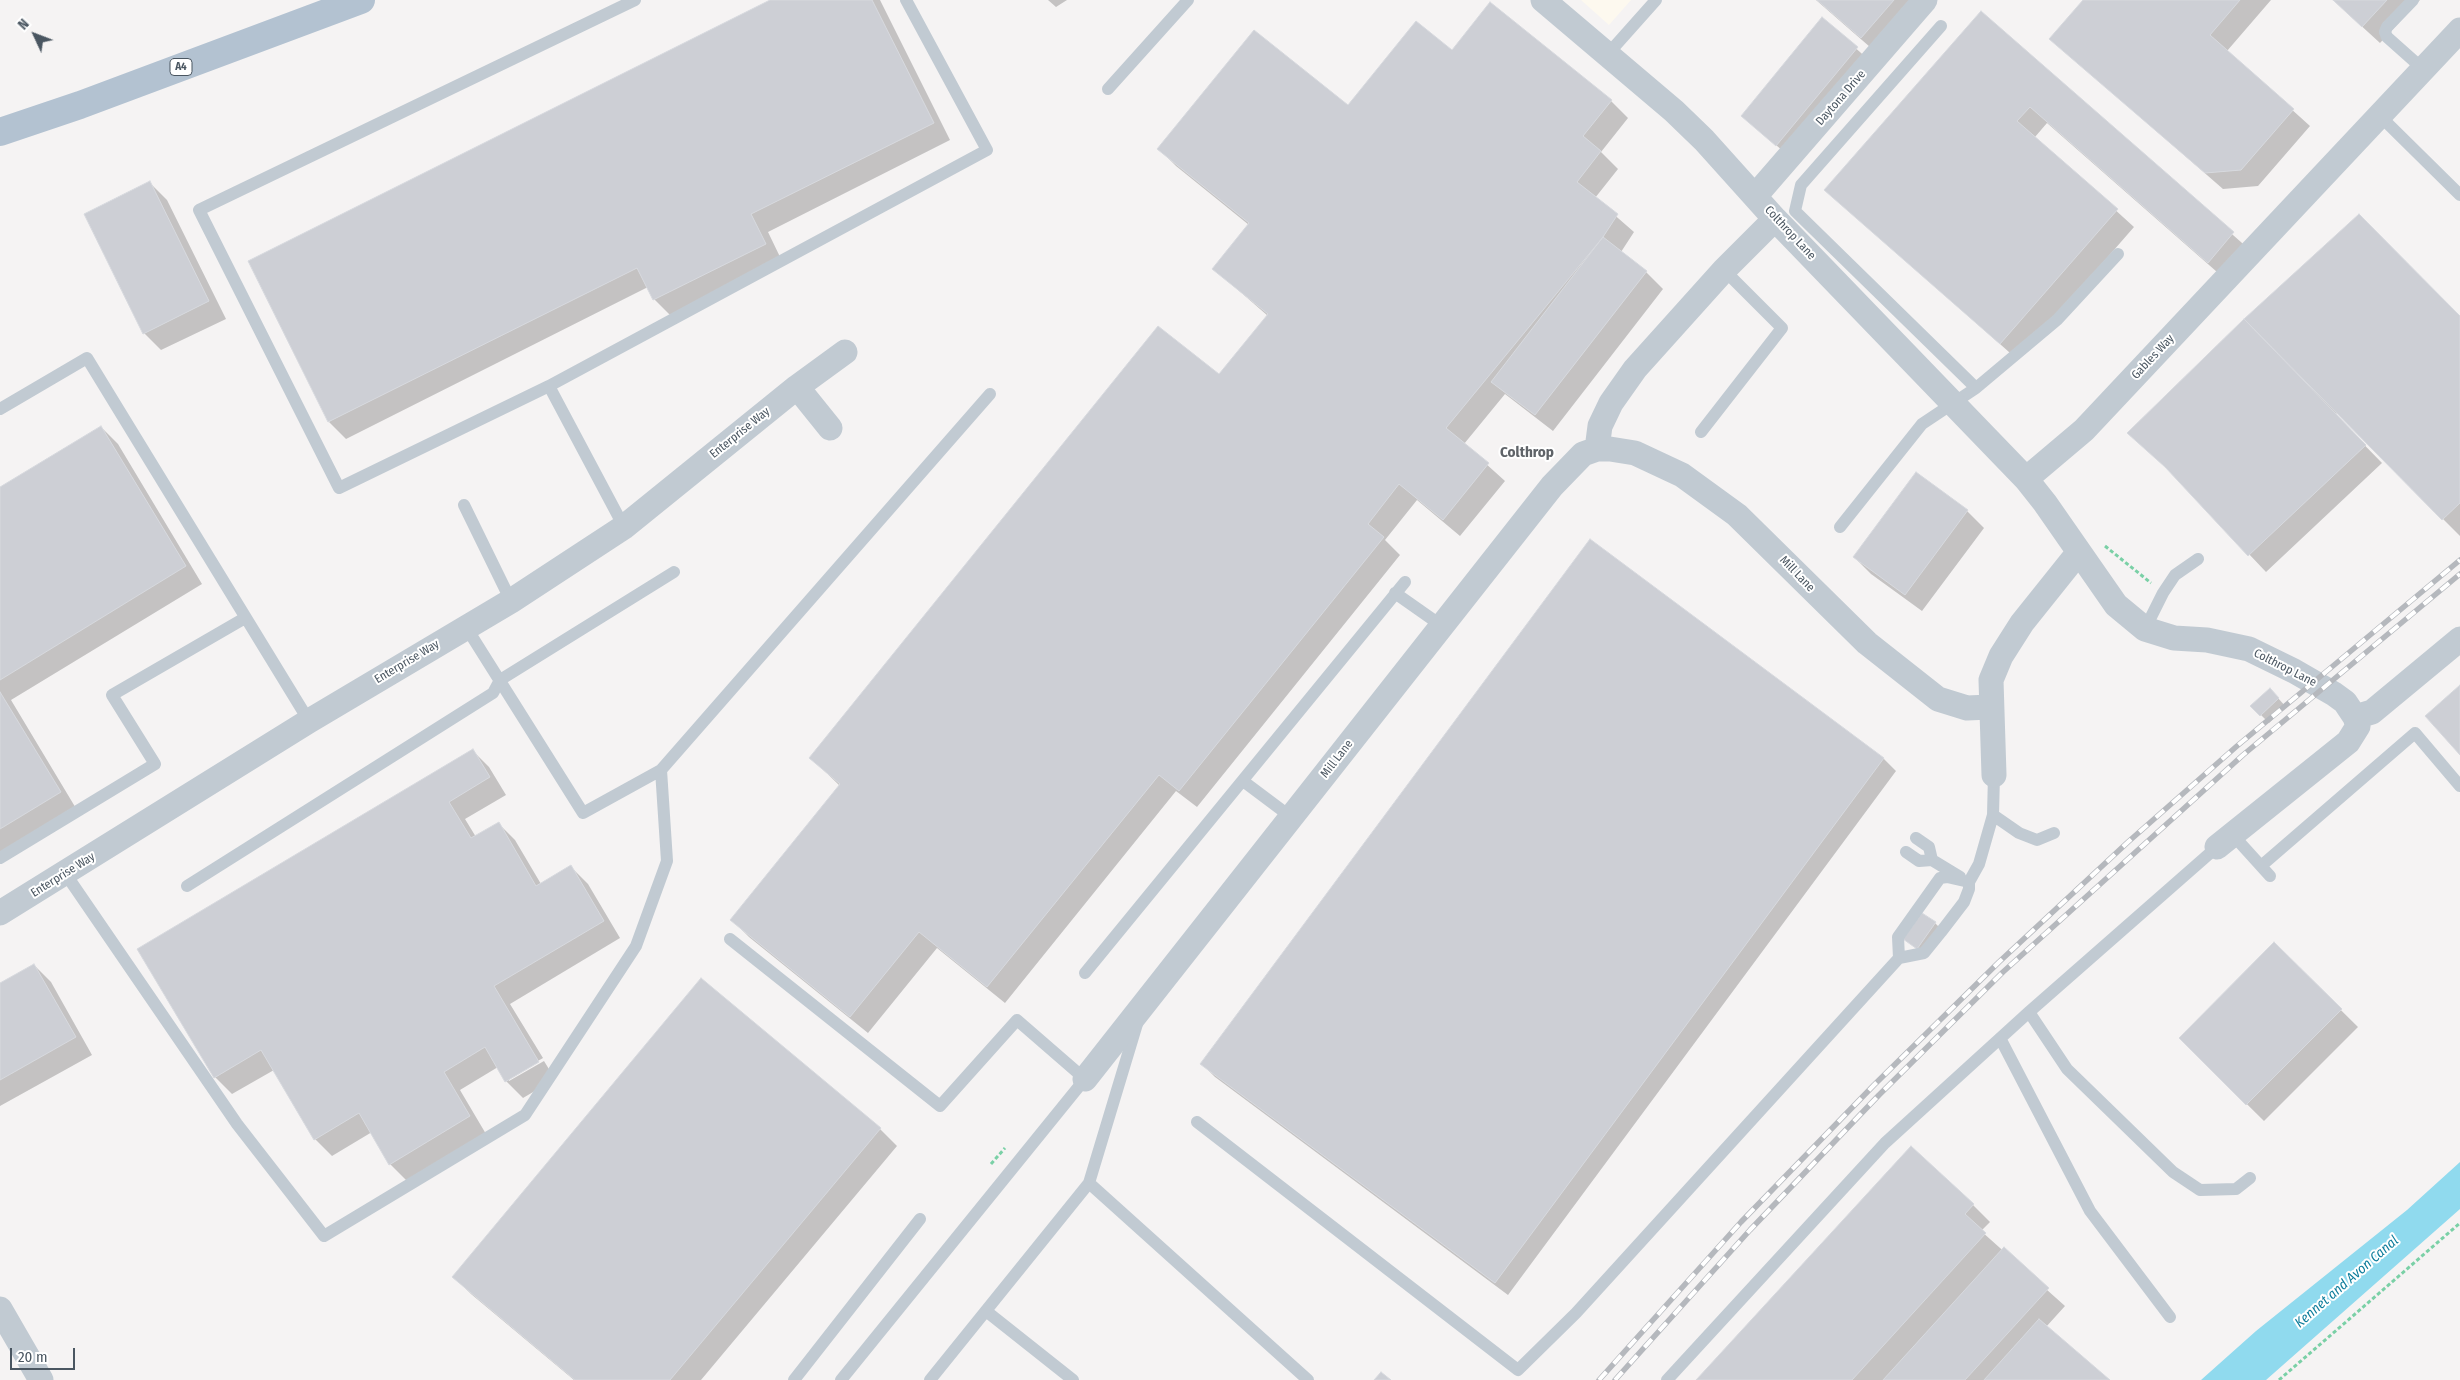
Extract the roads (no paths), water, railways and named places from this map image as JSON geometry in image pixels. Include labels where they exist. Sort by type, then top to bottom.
[{"type":"main road","name":"A4","points":[[0,132],[80,105],[361,0]]},
{"type":"street","name":"Colthrop Lane","points":[[1542,0],[1674,111],[2026,480]]},
{"type":"street","name":"Daytona Drive","points":[[1756,195],[1925,0]]},
{"type":"street","name":"Gables Way","points":[[2026,480],[2084,430],[2460,30]]},
{"type":"street","points":[[1597,449],[1600,426],[1611,403],[1635,370],[1724,270],[1775,219]]},
{"type":"street","name":"Enterprise Way","points":[[0,913],[309,721],[511,601],[624,527],[798,387],[845,352]]},
{"type":"street","points":[[798,387],[830,428]]},
{"type":"street","name":"Mill Lane","points":[[1085,1079],[1552,486],[1583,454],[1597,449],[1635,453],[1682,475],[1737,515],[1867,643],[1938,699],[1967,708],[1990,707]]},
{"type":"street","points":[[1994,775],[1990,707],[1991,680],[2001,656],[2022,623],[2088,547],[2045,503],[2026,480]]},
{"type":"street","name":"Colthrop Lane","points":[[2088,547],[2116,605],[2145,628],[2174,638],[2214,641],[2249,649],[2294,671],[2334,694],[2345,702],[2355,717]]},
{"type":"street","points":[[2224,841],[2348,742],[2358,726],[2355,717],[2372,712],[2460,639]]},
{"type":"street","points":[[0,1309],[41,1380]]},
{"type":"lane","points":[[635,0],[199,210],[339,488],[549,386],[988,150],[906,0]]},
{"type":"lane","points":[[1108,89],[1188,0]]},
{"type":"lane","points":[[1608,54],[1656,0]]},
{"type":"lane","points":[[2413,0],[2387,27],[2385,32],[2387,38],[2423,69]]},
{"type":"lane","points":[[1942,26],[1800,185],[1795,211],[1976,388]]},
{"type":"lane","points":[[2379,115],[2460,195]]},
{"type":"lane","points":[[1840,527],[1922,424],[1976,388],[2057,320],[2118,254]]},
{"type":"lane","points":[[1701,432],[1782,328],[1724,270]]},
{"type":"lane","points":[[0,409],[87,358],[309,721]]},
{"type":"lane","points":[[549,386],[624,527]]},
{"type":"lane","points":[[466,627],[583,813],[661,770],[990,394]]},
{"type":"lane","points":[[464,505],[511,601]]},
{"type":"lane","points":[[2145,628],[2163,593],[2175,575],[2198,559]]},
{"type":"lane","points":[[187,886],[493,692],[500,680],[674,572]]},
{"type":"lane","points":[[1085,973],[1405,582]]},
{"type":"lane","points":[[1396,593],[1442,626]]},
{"type":"lane","points":[[0,858],[155,764],[112,695],[245,618]]},
{"type":"lane","points":[[2261,866],[2415,733],[2460,786]]},
{"type":"lane","points":[[65,873],[237,1124],[324,1236],[525,1115],[636,946],[667,861],[661,770]]},
{"type":"lane","points":[[1197,1122],[1518,1370],[1576,1313],[1899,958],[1924,953],[1964,902],[1969,889],[1969,882],[1979,864],[1993,815],[1994,775]]},
{"type":"lane","points":[[1243,781],[1291,817]]},
{"type":"lane","points":[[1993,815],[2019,833],[2037,840],[2054,834]]},
{"type":"lane","points":[[1916,838],[1929,847],[1932,860]]},
{"type":"lane","points":[[1667,1380],[1885,1143],[2029,1012],[2224,841],[2261,866],[2270,876]]},
{"type":"lane","points":[[1906,852],[1919,861],[1932,860],[1969,882]]},
{"type":"lane","points":[[1899,958],[1898,937],[1940,878],[1947,877],[1969,882]]},
{"type":"lane","points":[[730,939],[940,1106],[1017,1020],[1085,1079],[841,1380]]},
{"type":"lane","points":[[930,1380],[1089,1183],[1144,1002]]},
{"type":"lane","points":[[2029,1012],[2067,1070],[2173,1172],[2200,1190],[2236,1190],[2250,1178]]},
{"type":"lane","points":[[2000,1038],[2090,1211],[2170,1317]]},
{"type":"lane","points":[[1089,1183],[1308,1380]]},
{"type":"lane","points":[[794,1380],[920,1219]]},
{"type":"lane","points":[[986,1311],[1073,1380]]},
{"type":"water","name":"Kennet and Avon Canal","points":[[2460,1162],[2460,1209],[2266,1380],[2201,1380],[2256,1331],[2407,1210]]},
{"type":"railway","points":[[1599,1380],[1741,1222],[1874,1085],[1999,962],[2128,842],[2237,746],[2460,560]]},
{"type":"railway","points":[[1615,1380],[1750,1230],[1879,1095],[2003,972],[2243,755],[2460,574]]},
{"type":"district","name":"Colthrop","points":[[1527,453]]}]
